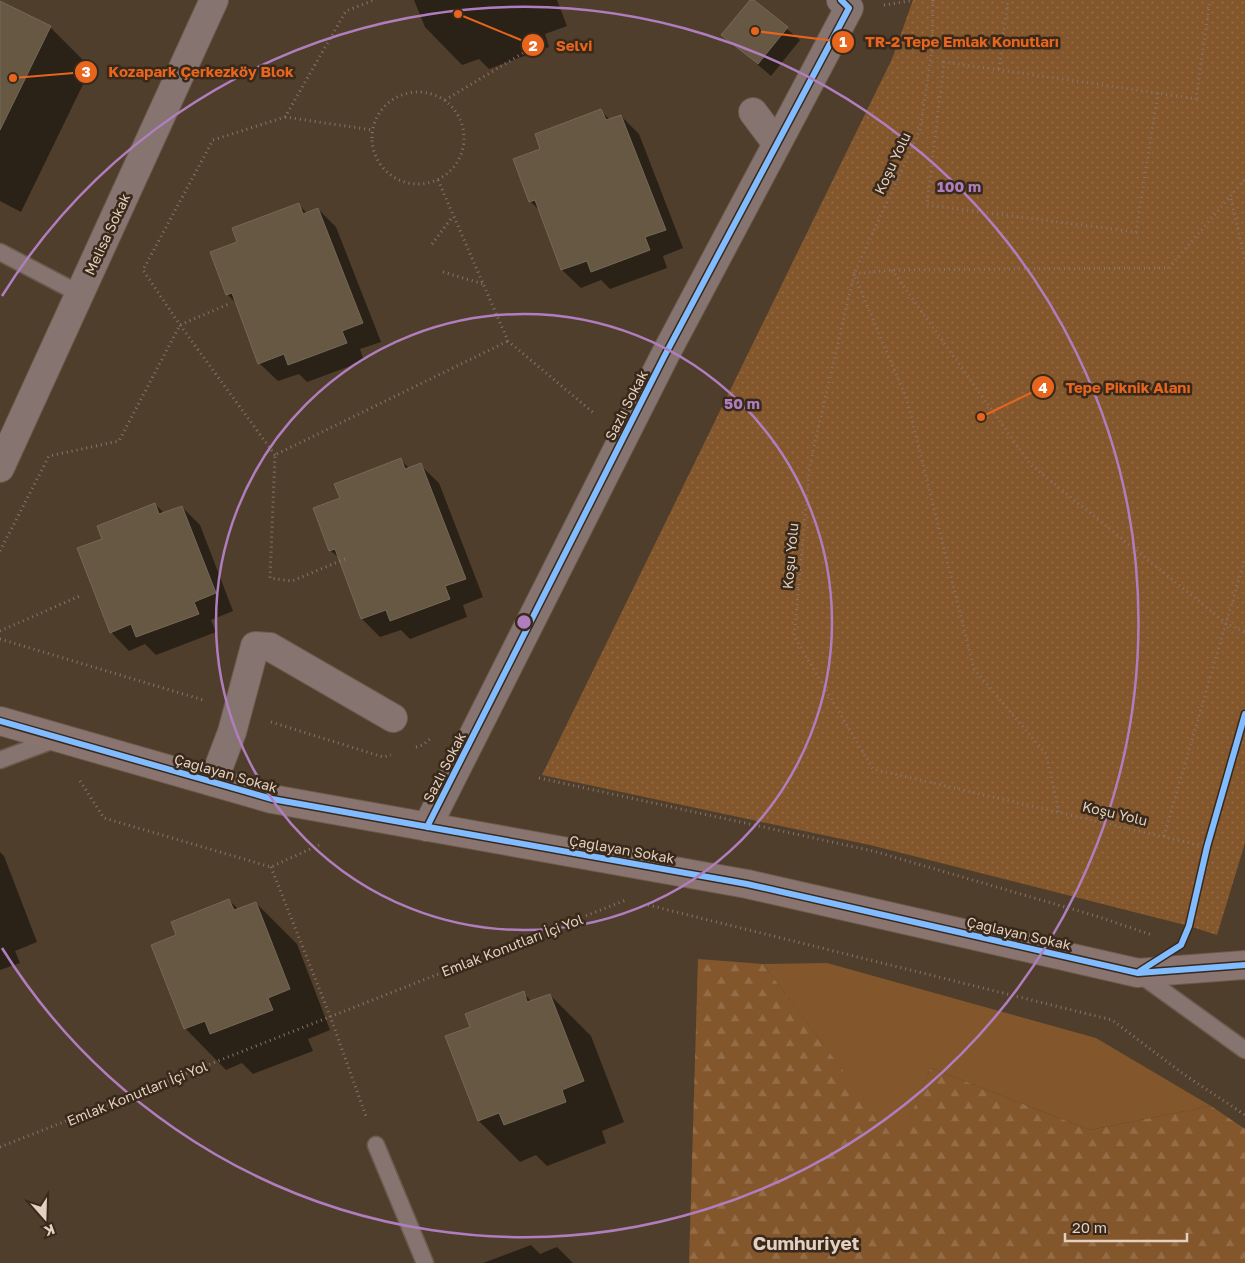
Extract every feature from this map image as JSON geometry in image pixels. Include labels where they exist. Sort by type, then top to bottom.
[{"type":"street","name":"Melisa Sokak","points":[[0,468],[214,0]]},
{"type":"street","name":"Sazlı Sokak","points":[[427,827],[666,355],[849,8],[841,0]]},
{"type":"street","points":[[753,112],[777,144]]},
{"type":"street","points":[[213,782],[232,732],[255,646],[270,647],[393,718]]},
{"type":"street","name":"Çağlayan Sokak","points":[[0,721],[272,799],[747,884],[1138,973],[1244,960]]},
{"type":"lane","points":[[0,252],[80,294]]},
{"type":"lane","points":[[0,760],[59,738]]},
{"type":"lane","points":[[1138,973],[1245,1050]]},
{"type":"lane","points":[[376,1145],[425,1263]]},
{"type":"path","points":[[285,117],[346,11],[374,0]]},
{"type":"path","points":[[999,70],[1008,0]]},
{"type":"path","points":[[1158,93],[1136,232],[927,205],[944,62],[1158,93],[1196,99],[1210,0]]},
{"type":"path","points":[[445,100],[523,53]]},
{"type":"path","points":[[411,92],[430,93],[445,100],[460,117],[465,136],[462,155],[451,171],[438,180],[415,184],[396,180],[382,168],[372,150],[372,130],[379,112],[393,99],[411,92]]},
{"type":"path","points":[[345,559],[292,581],[270,578],[275,455],[180,325],[144,270],[213,140],[285,117],[372,130]]},
{"type":"path","points":[[1059,812],[1046,754],[974,669],[907,400],[854,274],[891,270],[1169,268],[1231,198],[1245,178]]},
{"type":"path","points":[[438,180],[508,341],[597,415],[592,424]]},
{"type":"path","points":[[1231,198],[1245,260]]},
{"type":"path","points":[[432,244],[454,216]]},
{"type":"path","points":[[891,270],[1031,465],[1227,624],[1245,632]]},
{"type":"path","points":[[443,272],[483,284]]},
{"type":"path","points":[[0,551],[49,456],[119,441],[180,325],[231,302]]},
{"type":"path","points":[[275,455],[508,341]]},
{"type":"path","points":[[1164,836],[1245,558]]},
{"type":"path","points":[[0,632],[82,595]]},
{"type":"path","points":[[0,639],[205,700],[203,707]]},
{"type":"path","points":[[266,720],[384,757],[400,752]]},
{"type":"path","points":[[408,750],[423,745],[433,735]]},
{"type":"path","points":[[78,778],[104,818],[270,867],[324,842]]},
{"type":"path","points":[[539,778],[873,851],[1096,916],[1152,935]]},
{"type":"path","points":[[270,867],[330,1016],[376,1145]]},
{"type":"path","points":[[617,898],[627,900]]},
{"type":"path","points":[[646,904],[1112,1020],[1182,1073],[1245,1115]]},
{"type":"green space","points":[[913,0],[1245,0],[1245,843],[1217,935],[1189,926],[870,845],[542,775],[892,59]]},
{"type":"green space","points":[[698,959],[763,964],[898,1144],[931,1068],[1090,1130],[1211,1106],[1245,1129],[1245,1263],[689,1263]]},
{"type":"green space","points":[[827,963],[1096,1038],[1211,1106],[1090,1130],[931,1068],[898,1145],[763,964]]},
{"type":"building","points":[[750,0],[754,0],[788,27],[758,64],[721,35]]},
{"type":"building","points":[[0,1],[51,26],[0,130]]},
{"type":"building","points":[[601,109],[606,120],[621,115],[666,230],[645,237],[650,250],[591,272],[587,261],[561,270],[535,200],[529,202],[513,159],[540,149],[535,134]]},
{"type":"building","points":[[299,203],[303,214],[318,208],[363,323],[342,331],[347,343],[288,365],[284,354],[258,364],[232,293],[226,295],[210,252],[237,242],[232,228]]},
{"type":"building","points":[[401,458],[405,469],[421,463],[466,579],[445,586],[450,599],[390,621],[386,610],[361,619],[335,549],[329,551],[313,508],[340,498],[334,484]]},
{"type":"building","points":[[155,503],[159,514],[182,506],[216,593],[194,602],[199,614],[136,637],[131,624],[110,633],[77,548],[102,539],[97,526]]},
{"type":"building","points":[[229,899],[234,910],[256,902],[290,989],[268,998],[273,1010],[210,1034],[205,1021],[184,1029],[151,945],[176,935],[171,922]]},
{"type":"building","points":[[524,991],[527,1002],[550,994],[584,1081],[562,1090],[566,1102],[504,1125],[499,1113],[478,1121],[445,1036],[470,1027],[465,1014]]},
{"type":"cycle path","points":[[427,827],[665,355],[849,8],[841,0]]},
{"type":"cycle path","points":[[1140,971],[1181,945],[1189,926],[1207,847],[1245,714]]},
{"type":"cycle path","points":[[0,721],[272,799],[747,884],[1138,973],[1245,965]]},
{"type":"place","name":"Selvi","points":[[458,14]]},
{"type":"place","name":"TR-2 Tepe Emlak Konutları","points":[[755,31]]},
{"type":"place","name":"Kozapark Çerkezköy Blok","points":[[13,78]]},
{"type":"place","name":"Tepe Piknik Alanı","points":[[981,417]]},
{"type":"district","name":"Cumhuriyet","points":[[806,1242]]}]
